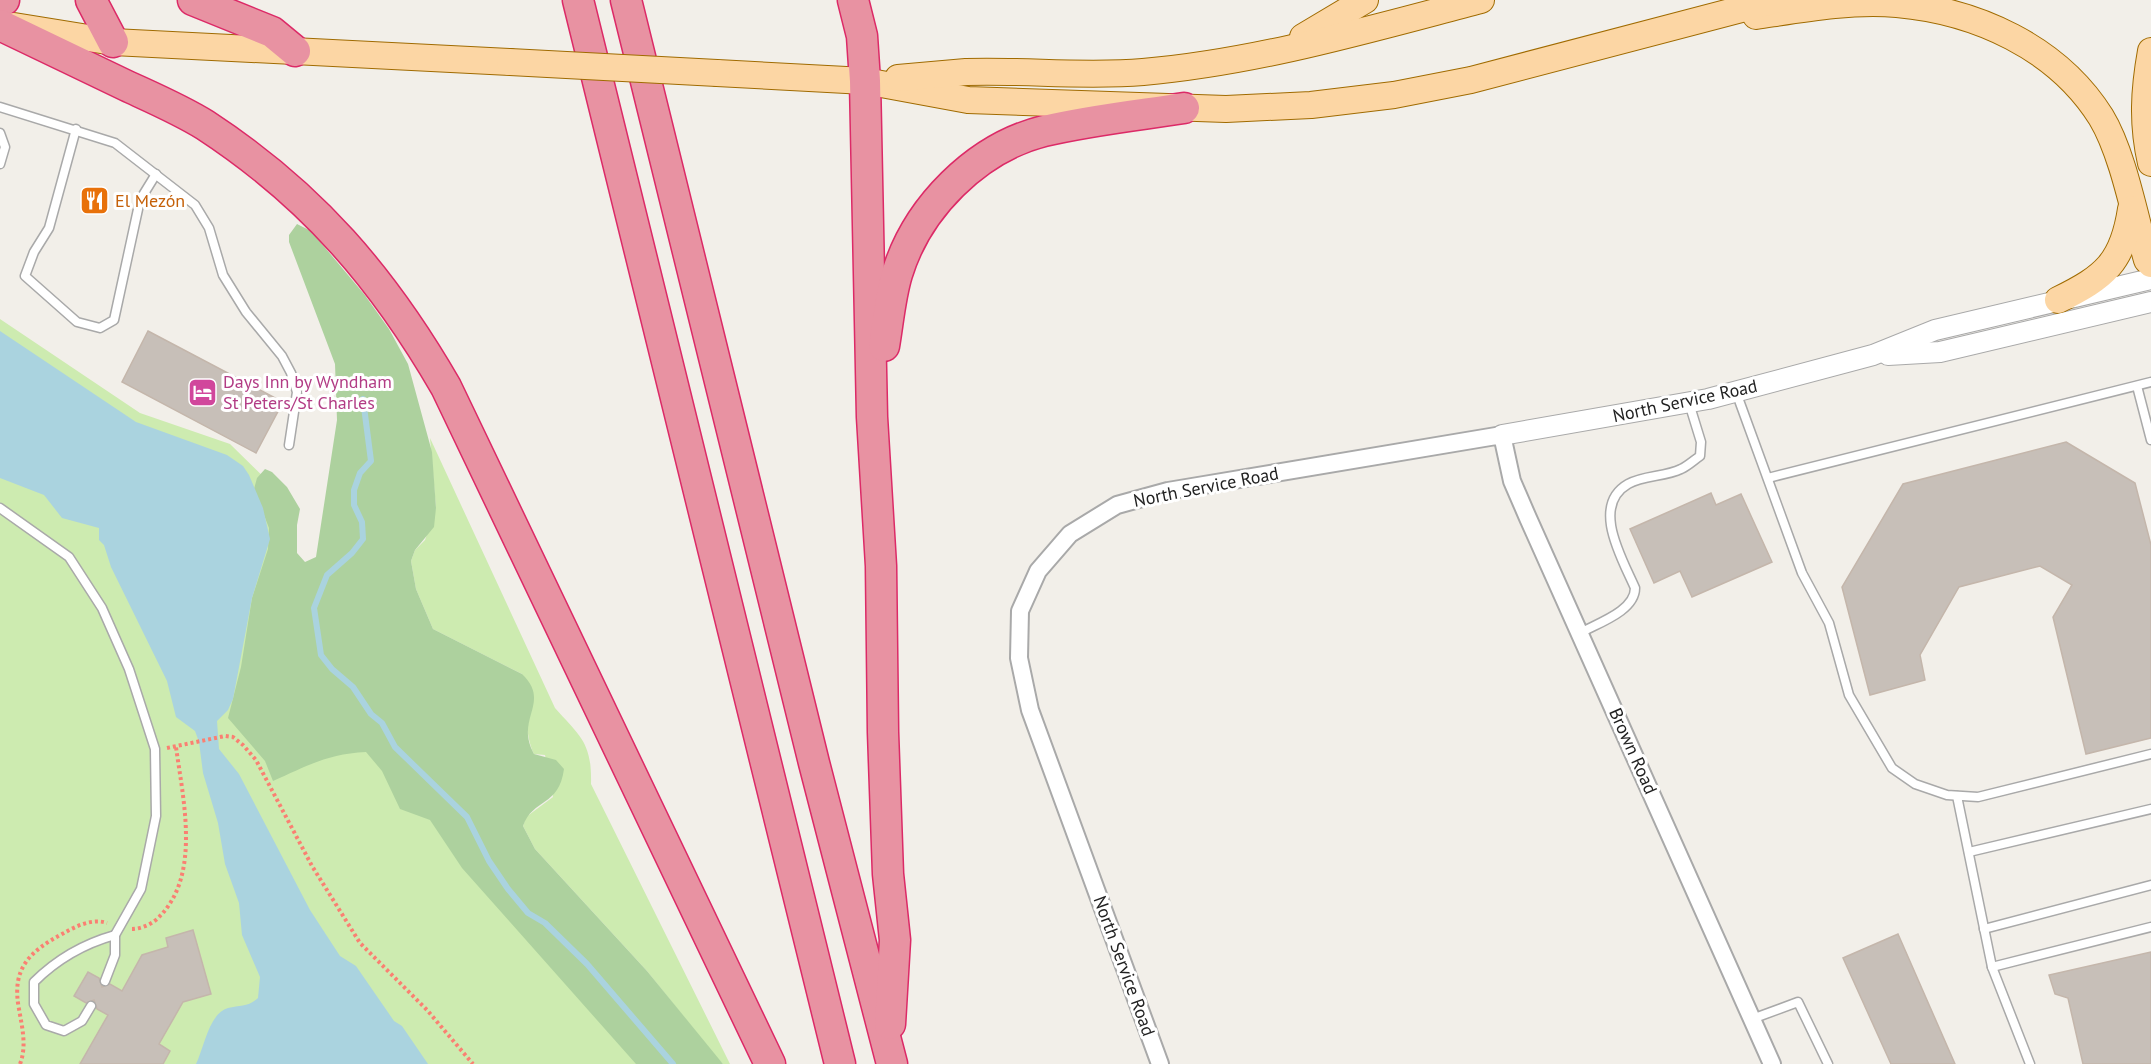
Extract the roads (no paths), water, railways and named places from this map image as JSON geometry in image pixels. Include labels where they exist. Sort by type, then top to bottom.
[{"type":"highway","points":[[91,0],[113,42]]},
{"type":"highway","points":[[193,0],[272,32],[295,51]]},
{"type":"highway","points":[[626,0],[811,752],[890,1058]]},
{"type":"highway","points":[[853,0],[862,36],[865,81],[872,417],[881,566],[883,732],[888,874],[895,940],[890,1058]]},
{"type":"highway","points":[[578,2],[840,1064]]},
{"type":"highway","points":[[0,24],[204,125],[264,168],[318,214],[375,279],[412,328],[447,387],[770,1064]]},
{"type":"highway","points":[[872,417],[897,274],[924,218],[947,190],[990,155],[1043,131],[1184,108]]},
{"type":"main road","points":[[1281,50],[1365,0]]},
{"type":"main road","points":[[865,81],[968,72],[1073,76],[1212,65],[1481,0]]},
{"type":"main road","points":[[0,24],[113,42],[865,81],[968,100],[1184,108],[1311,105],[1394,95],[1471,80],[1776,0]]},
{"type":"main road","points":[[1654,32],[1821,6],[1895,4],[1944,11],[1990,26],[2040,52],[2074,82],[2102,118],[2124,174],[2147,260],[2151,264]]},
{"type":"main road","points":[[2151,51],[2144,87],[2144,132],[2151,163]]},
{"type":"main road","points":[[2058,300],[2092,284],[2115,259],[2127,239],[2132,206]]},
{"type":"street","name":"North Service Road","points":[[1160,1064],[1030,710],[1019,658],[1020,612],[1038,571],[1070,534],[1117,505],[1168,491],[1688,403],[1874,355],[1935,330],[2151,279]]},
{"type":"street","name":"North Service Road","points":[[1874,355],[1940,352],[2151,302]]},
{"type":"street","name":"Brown Road","points":[[1502,435],[1512,481],[1772,1064]]},
{"type":"lane","points":[[0,107],[115,142],[195,205],[209,228],[223,276],[246,312],[282,356],[291,373],[297,392],[289,445]]},
{"type":"lane","points":[[75,129],[49,228],[34,252],[25,276],[76,322],[100,328],[114,320],[140,200],[156,174]]},
{"type":"lane","points":[[0,133],[5,147],[0,164]]},
{"type":"lane","points":[[1768,478],[2151,382]]},
{"type":"lane","points":[[2137,386],[2151,440]]},
{"type":"lane","points":[[1736,392],[1802,573],[1829,623],[1849,695],[1892,768],[1915,784],[1957,796],[1978,797],[2151,754]]},
{"type":"lane","points":[[1580,633],[1617,613],[1631,602],[1635,595],[1635,588],[1614,540],[1610,522],[1612,501],[1628,484],[1682,469],[1700,456],[1701,442],[1688,403]]},
{"type":"lane","points":[[0,508],[69,557],[102,609],[125,659],[155,749],[156,816],[141,889],[117,932],[115,955],[105,981]]},
{"type":"lane","points":[[1957,796],[1992,967],[2030,1064]]},
{"type":"lane","points":[[1969,852],[2151,809]]},
{"type":"lane","points":[[1984,929],[2151,885]]},
{"type":"lane","points":[[1992,967],[2151,927]]},
{"type":"lane","points":[[92,1006],[82,1021],[64,1031],[46,1025],[34,1004],[34,982],[56,960],[117,932]]},
{"type":"lane","points":[[1752,1019],[1798,1002],[1828,1064]]},
{"type":"water","points":[[0,331],[136,422],[227,455],[243,466],[249,475],[263,508],[270,539],[252,598],[233,699],[228,710],[217,721],[219,749],[239,774],[310,910],[340,956],[356,966],[394,1021],[402,1026],[428,1064],[196,1064],[216,1017],[221,1011],[247,1004],[258,998],[260,977],[242,935],[239,903],[225,864],[218,823],[203,773],[199,742],[195,731],[176,717],[167,681],[111,567],[104,545],[99,540],[99,528],[62,518],[44,495],[0,478]]},
{"type":"waterway","points":[[363,399],[371,461],[360,473],[354,490],[354,505],[362,522],[363,539],[352,553],[327,575],[314,608],[321,655],[332,669],[353,687],[371,714],[382,723],[395,747],[467,817],[489,861],[528,913],[545,923],[587,964],[673,1064]]},
{"type":"place","name":"El Mezón","points":[[94,201]]},
{"type":"place","name":"Days Inn by Wyndham St Peters/St Charles","points":[[202,392]]}]
